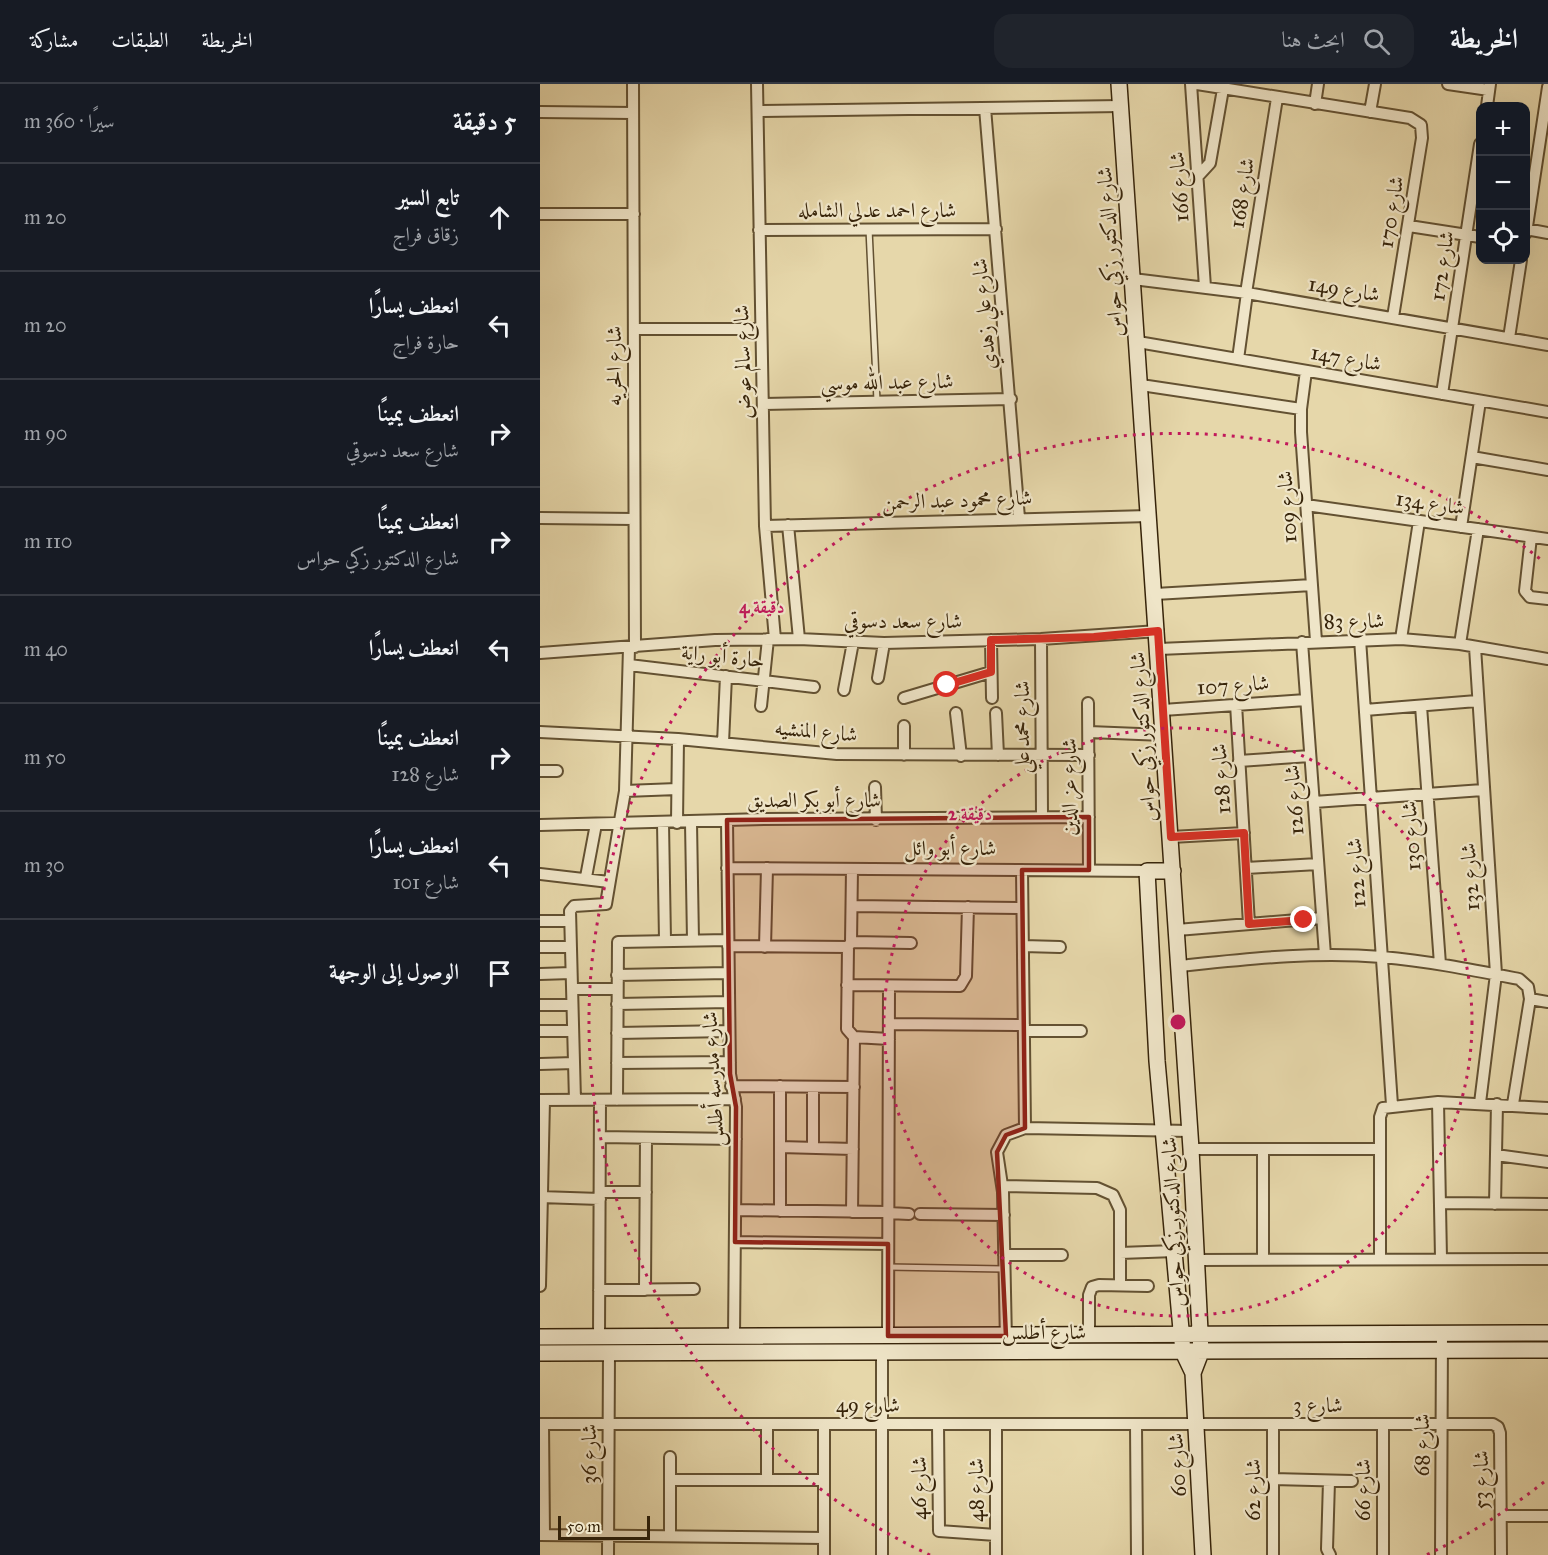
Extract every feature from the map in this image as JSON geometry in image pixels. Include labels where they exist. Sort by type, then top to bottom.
[{"type":"street","name":"شارع الحريه","points":[[570,921],[570,911],[574,906],[605,905],[625,791],[629,665],[632,648],[634,519],[633,84]]},
{"type":"street","name":"شارع سالم عوض","points":[[757,84],[760,329],[764,404],[765,526],[771,639],[763,680],[761,706]]},
{"type":"street","name":"شارع الدكتور زكي حواس","points":[[1119,84],[1158,631],[1190,1131],[1201,1352]]},
{"type":"street","name":"شارع 166","points":[[1191,84],[1205,287]]},
{"type":"street","points":[[1315,104],[1318,84]]},
{"type":"street","points":[[1202,85],[1370,112],[1375,84]]},
{"type":"street","points":[[1448,84],[1490,87],[1488,102]]},
{"type":"street","points":[[1529,210],[1548,87]]},
{"type":"street","points":[[1199,176],[1210,163],[1223,89]]},
{"type":"street","name":"شارع 168","points":[[1238,359],[1277,98]]},
{"type":"street","points":[[758,111],[1121,106]]},
{"type":"street","name":"شارع علي زهدي","points":[[986,108],[1019,518]]},
{"type":"street","points":[[540,112],[633,113]]},
{"type":"street","name":"شارع 170","points":[[1370,112],[1410,118],[1416,121],[1423,132],[1393,317]]},
{"type":"street","name":"شارع 172","points":[[1442,394],[1478,156]]},
{"type":"street","points":[[540,214],[634,214]]},
{"type":"street","points":[[1409,226],[1476,236]]},
{"type":"street","name":"شارع احمد عدلي الشامله","points":[[759,230],[996,229]]},
{"type":"street","points":[[1530,231],[1548,233]]},
{"type":"street","points":[[1509,338],[1520,264]]},
{"type":"street","name":"شارع 149","points":[[1133,279],[1247,293],[1548,345]]},
{"type":"street","points":[[634,329],[760,329]]},
{"type":"street","name":"شارع 147","points":[[1138,342],[1548,412]]},
{"type":"street","name":"شارع 109","points":[[1306,370],[1300,409],[1316,641]]},
{"type":"street","points":[[1141,385],[1300,409]]},
{"type":"street","name":"شارع عبد الله موسي","points":[[764,404],[1011,399]]},
{"type":"street","points":[[1461,527],[1480,401]]},
{"type":"street","points":[[1472,457],[1548,470]]},
{"type":"street","name":"شارع 134","points":[[1306,505],[1548,540]]},
{"type":"street","name":"شارع محمود عبد الرحمن","points":[[765,526],[1149,516]]},
{"type":"street","points":[[540,518],[634,519]]},
{"type":"street","points":[[1401,639],[1419,521]]},
{"type":"street","points":[[788,525],[799,639]]},
{"type":"street","points":[[1460,644],[1478,529]]},
{"type":"street","points":[[1531,537],[1525,591],[1530,597],[1548,599]]},
{"type":"street","points":[[1155,594],[1312,585]]},
{"type":"street","name":"شارع سعد دسوقي","points":[[540,653],[771,639],[884,643],[1041,639],[1158,631]]},
{"type":"street","name":"شارع محمد علي","points":[[1041,639],[1042,815]]},
{"type":"street","name":"شارع 122","points":[[1360,639],[1392,1105]]},
{"type":"street","name":"شارع 83","points":[[1159,649],[1401,639],[1460,644],[1548,659]]},
{"type":"street","points":[[991,640],[992,698]]},
{"type":"street","points":[[844,690],[853,642]]},
{"type":"street","name":"شارع 126","points":[[1302,642],[1325,955]]},
{"type":"street","points":[[878,678],[884,643]]},
{"type":"street","name":"شارع 132","points":[[1474,647],[1496,974],[1480,1103]]},
{"type":"street","name":"حارة أبو راية","points":[[629,665],[814,687]]},
{"type":"street","points":[[903,698],[991,672]]},
{"type":"street","points":[[723,743],[726,676]]},
{"type":"street","name":"شارع 107","points":[[1163,710],[1306,700]]},
{"type":"street","points":[[1365,710],[1477,701]]},
{"type":"street","name":"شارع عز الدين","points":[[1088,703],[1089,870]]},
{"type":"street","name":"شارع 128","points":[[1236,704],[1249,924]]},
{"type":"street","name":"شارع 130","points":[[1421,706],[1440,964]]},
{"type":"street","points":[[956,713],[961,756]]},
{"type":"street","points":[[996,713],[998,755]]},
{"type":"street","points":[[904,726],[904,755]]},
{"type":"street","name":"شارع المنشيه","points":[[540,732],[678,739],[812,753],[961,756],[1089,755]]},
{"type":"street","points":[[1089,732],[1164,735]]},
{"type":"street","points":[[677,823],[678,739]]},
{"type":"street","points":[[1239,761],[1310,756]]},
{"type":"street","points":[[540,771],[557,771]]},
{"type":"street","points":[[876,787],[876,820]]},
{"type":"street","points":[[625,791],[677,789]]},
{"type":"street","points":[[1314,802],[1483,790]]},
{"type":"street","name":"شارع أبو بكر الصديق","points":[[540,825],[1042,815],[1089,817]]},
{"type":"street","name":"شارع مدرسه أطلس","points":[[727,820],[729,1031],[736,1138],[734,1336]]},
{"type":"street","points":[[663,823],[665,940]]},
{"type":"street","points":[[691,823],[693,940]]},
{"type":"street","points":[[586,877],[596,824]]},
{"type":"street","points":[[1171,837],[1244,833]]},
{"type":"street","points":[[1246,868],[1318,864]]},
{"type":"street","name":"شارع أبو وائل","points":[[727,868],[1173,871]]},
{"type":"street","points":[[765,947],[767,868]]},
{"type":"street","points":[[852,869],[847,985],[847,1029],[854,1037],[852,1212]]},
{"type":"street","points":[[1022,870],[1025,1128]]},
{"type":"street","name":"شارع الدكتور زكي حواس","points":[[1148,871],[1157,1061],[1183,1352]]},
{"type":"street","points":[[540,874],[586,877],[609,882]]},
{"type":"street","points":[[852,906],[1022,908]]},
{"type":"street","points":[[847,985],[954,988],[964,982],[968,907]]},
{"type":"street","points":[[1177,930],[1322,918]]},
{"type":"street","points":[[540,921],[570,921],[575,1100]]},
{"type":"street","points":[[616,1100],[618,942],[693,940],[765,947],[912,943]]},
{"type":"street","points":[[1023,946],[1060,946]]},
{"type":"street","points":[[540,947],[571,947]]},
{"type":"street","points":[[1179,966],[1270,957],[1325,955],[1381,957],[1440,964],[1496,974],[1524,982],[1530,993],[1530,999],[1513,1104]]},
{"type":"street","points":[[540,974],[571,973]]},
{"type":"street","points":[[617,975],[728,973]]},
{"type":"street","points":[[888,1336],[889,987]]},
{"type":"street","points":[[572,989],[617,988]]},
{"type":"street","points":[[1530,999],[1548,1002]]},
{"type":"street","points":[[617,1004],[729,1002]]},
{"type":"street","points":[[540,1005],[572,1005]]},
{"type":"street","points":[[889,1024],[1081,1031]]},
{"type":"street","points":[[540,1031],[573,1031]]},
{"type":"street","points":[[617,1033],[729,1031]]},
{"type":"street","points":[[854,1037],[889,1039]]},
{"type":"street","points":[[617,1063],[730,1062]]},
{"type":"street","points":[[540,1064],[574,1063]]},
{"type":"street","points":[[731,1086],[854,1087]]},
{"type":"street","points":[[780,1086],[780,1211]]},
{"type":"street","points":[[813,1087],[813,1148]]},
{"type":"street","points":[[540,1286],[542,1100],[735,1099]]},
{"type":"street","points":[[599,1337],[600,1100]]},
{"type":"street","points":[[1438,1102],[1441,1258]]},
{"type":"street","points":[[1380,1259],[1380,1112],[1383,1108],[1392,1105],[1438,1102],[1513,1104],[1548,1108]]},
{"type":"street","points":[[1495,1204],[1497,1104]]},
{"type":"street","points":[[1006,1353],[1003,1186],[997,1152],[1006,1134],[1025,1128],[1190,1131]]},
{"type":"street","points":[[600,1137],[736,1138]]},
{"type":"street","points":[[645,1290],[646,1138]]},
{"type":"street","points":[[780,1148],[853,1149]]},
{"type":"street","points":[[1191,1149],[1380,1149]]},
{"type":"street","points":[[1263,1149],[1263,1259]]},
{"type":"street","points":[[1496,1155],[1548,1162]]},
{"type":"street","points":[[1003,1186],[1106,1190],[1118,1202],[1120,1210],[1120,1285]]},
{"type":"street","points":[[541,1197],[646,1192]]},
{"type":"street","points":[[1440,1203],[1548,1204]]},
{"type":"street","points":[[735,1210],[1004,1215]]},
{"type":"street","points":[[735,1242],[888,1244]]},
{"type":"street","points":[[1120,1253],[1175,1251]]},
{"type":"street","points":[[1004,1255],[1062,1255]]},
{"type":"street","points":[[1197,1260],[1548,1259]]},
{"type":"street","points":[[1089,1336],[1089,1291],[1099,1285],[1148,1286]]},
{"type":"street","points":[[599,1290],[694,1289]]},
{"type":"street","name":"شارع أطلس","points":[[540,1337],[1548,1333]]},
{"type":"street","name":"شارع 68","points":[[1441,1555],[1442,1335]]},
{"type":"street","points":[[858,1336],[859,1352]]},
{"type":"street","name":"شارع أطلس","points":[[540,1353],[1548,1350]]},
{"type":"street","name":"شارع 60","points":[[1183,1352],[1193,1373]]},
{"type":"street","name":"شارع 60","points":[[1201,1352],[1193,1373],[1203,1555]]},
{"type":"street","name":"شارع 36","points":[[608,1555],[609,1353]]},
{"type":"street","points":[[882,1353],[882,1555]]},
{"type":"street","points":[[542,1424],[542,1535],[824,1538]]},
{"type":"street","name":"شارع 49","points":[[542,1424],[1195,1424]]},
{"type":"street","points":[[767,1424],[767,1480]]},
{"type":"street","points":[[824,1424],[824,1555]]},
{"type":"street","name":"شارع 46","points":[[938,1424],[939,1531],[996,1535]]},
{"type":"street","name":"شارع 48","points":[[996,1424],[996,1555]]},
{"type":"street","name":"شارع 3","points":[[1195,1424],[1442,1424]]},
{"type":"street","name":"شارع 66","points":[[1383,1424],[1383,1555]]},
{"type":"street","name":"شارع 53","points":[[1442,1424],[1493,1424],[1498,1428],[1501,1555]]},
{"type":"street","name":"شارع 60","points":[[1136,1425],[1137,1555]]},
{"type":"street","name":"شارع 62","points":[[1273,1425],[1273,1555]]},
{"type":"street","points":[[670,1457],[670,1536]]},
{"type":"street","points":[[1273,1479],[1352,1481]]},
{"type":"street","points":[[670,1480],[824,1480]]},
{"type":"street","points":[[1329,1480],[1327,1549],[1330,1555]]},
{"type":"street","points":[[1501,1516],[1548,1516]]},
{"type":"lane","points":[[869,229],[876,401]]},
{"type":"lane","points":[[888,1267],[1004,1269]]},
{"type":"highlighted area","points":[[1089,817],[1089,870],[1022,870],[1025,1128],[1006,1135],[997,1152],[1006,1336],[888,1336],[888,1244],[735,1242],[736,1107],[730,1074],[727,820]]},
{"type":"route","points":[[947,685],[991,672],[991,640],[1094,637],[1158,631],[1171,837],[1244,833],[1249,924],[1304,920]]}]
